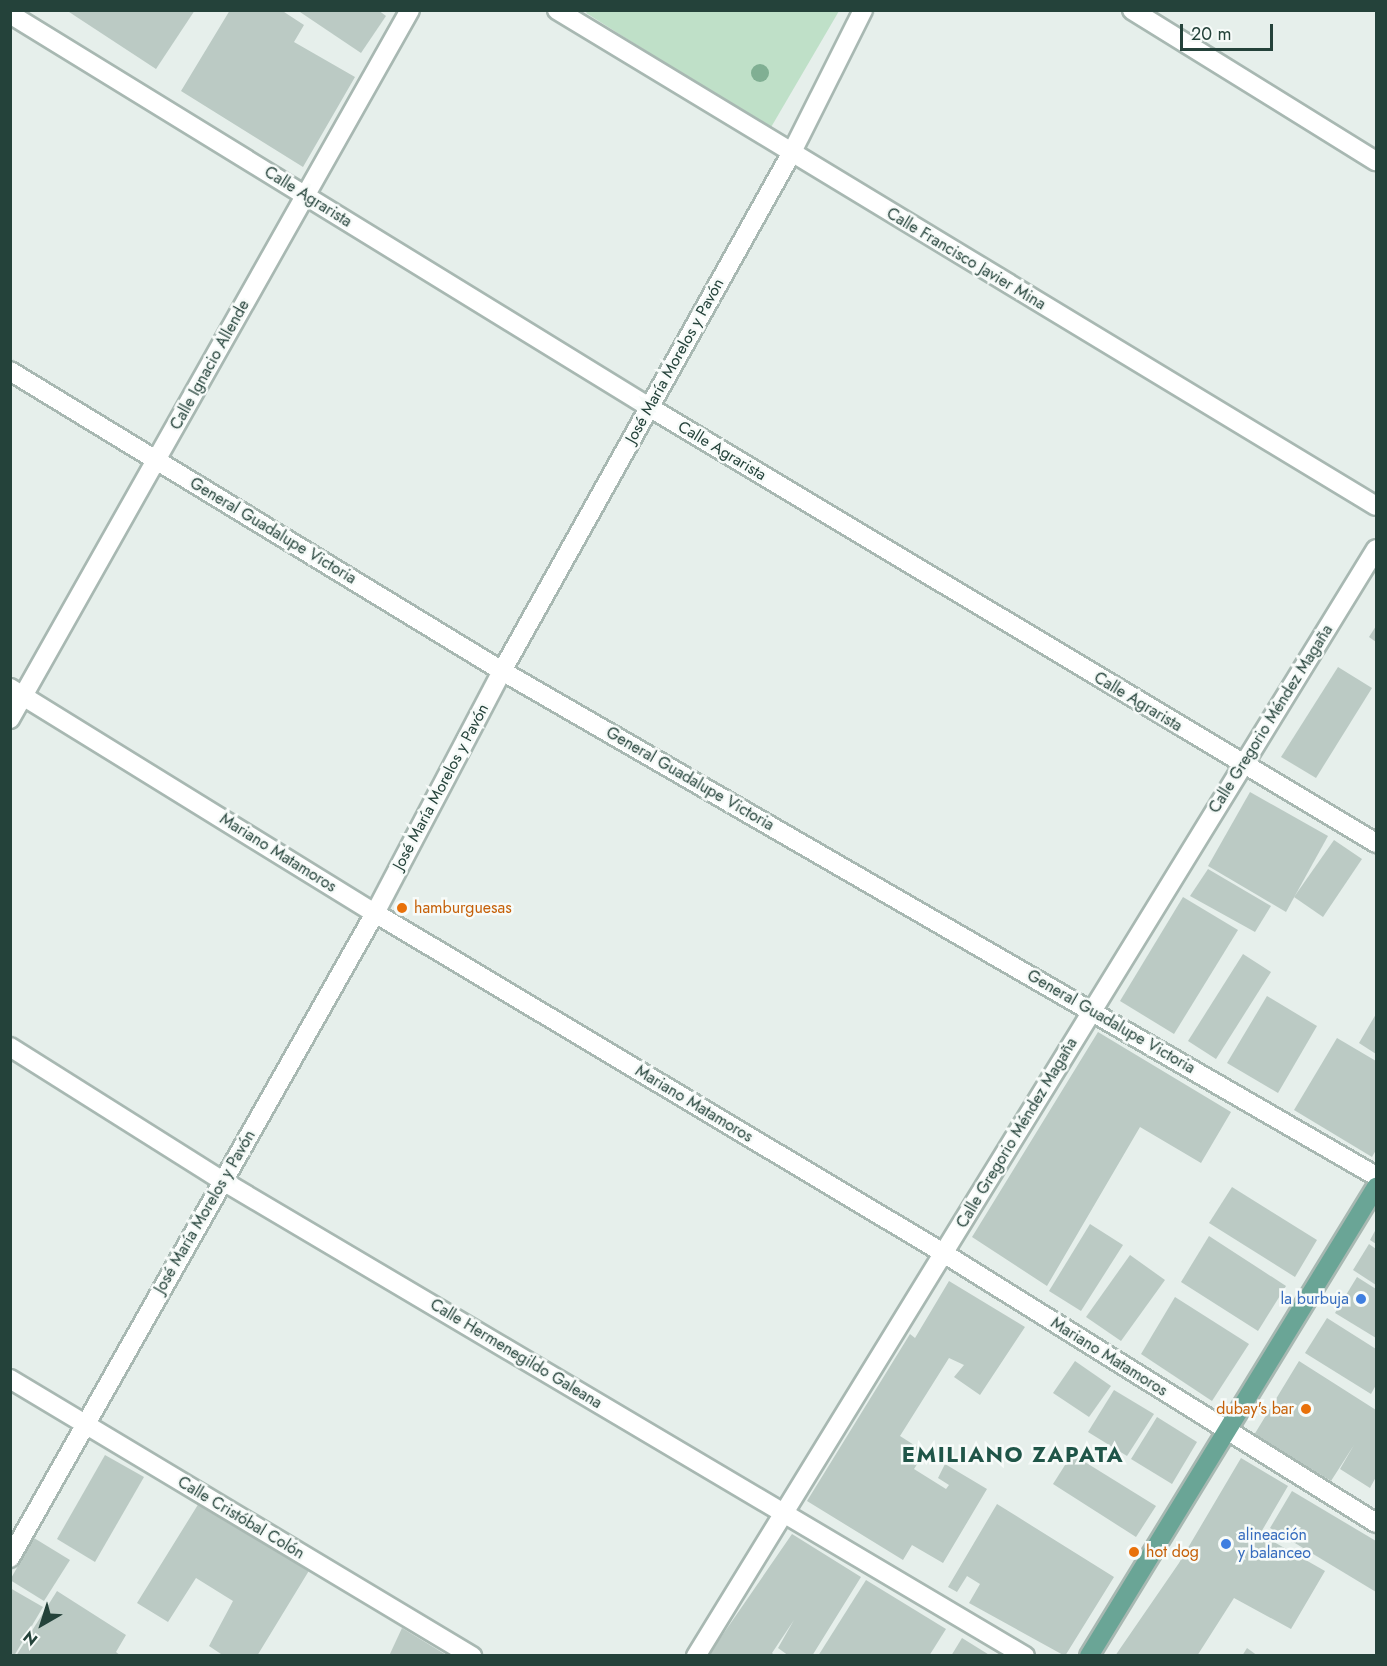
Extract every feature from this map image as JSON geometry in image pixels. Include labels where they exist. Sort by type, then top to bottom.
[{"type":"main road","points":[[1089,1656],[1230,1431],[1377,1187]]},
{"type":"street","name":"Calle Ignacio Allende","points":[[10,720],[17,692],[157,460],[410,10]]},
{"type":"street","name":"Calle Francisco Javier Mina","points":[[557,10],[791,154],[1377,506]]},
{"type":"street","name":"José María Morelos y Pavón","points":[[10,1558],[375,913],[502,671],[791,154],[863,10]]},
{"type":"street","points":[[1132,10],[1377,161]]},
{"type":"street","name":"Calle Agrarista","points":[[10,14],[649,406],[1242,765],[1377,843]]},
{"type":"street","name":"General Guadalupe Victoria","points":[[10,371],[502,671],[1377,1176]]},
{"type":"street","name":"Calle Gregorio Méndez Magaña","points":[[696,1656],[945,1254],[1090,1010],[1377,549]]},
{"type":"street","name":"Mariano Matamoros","points":[[17,692],[375,913],[945,1254],[1377,1523]]},
{"type":"street","name":"Calle Hermenegildo Galeana","points":[[10,1047],[223,1181],[1025,1656]]},
{"type":"street","name":"Calle Cristóbal Colón","points":[[10,1379],[472,1656]]},
{"type":"green space","points":[[588,10],[839,11],[770,129],[586,13]]},
{"type":"building","points":[[66,10],[195,10],[156,69]]},
{"type":"building","points":[[230,10],[281,10],[304,25],[294,42],[355,77],[303,167],[181,91]]},
{"type":"building","points":[[297,10],[378,10],[386,16],[361,53]]},
{"type":"building","points":[[1376,626],[1376,642],[1369,637]]},
{"type":"building","points":[[1338,667],[1372,688],[1316,778],[1281,757]]},
{"type":"building","points":[[1250,792],[1328,836],[1286,912],[1208,866]]},
{"type":"building","points":[[1334,840],[1362,859],[1323,917],[1294,897]]},
{"type":"building","points":[[1208,869],[1271,906],[1255,932],[1190,896]]},
{"type":"building","points":[[1183,897],[1238,930],[1174,1034],[1120,1001]]},
{"type":"building","points":[[1243,954],[1271,972],[1216,1059],[1188,1041]]},
{"type":"building","points":[[1267,996],[1317,1026],[1278,1093],[1227,1063]]},
{"type":"building","points":[[1376,1014],[1376,1054],[1359,1043]]},
{"type":"building","points":[[1098,1032],[1231,1112],[1201,1163],[1140,1127],[1047,1286],[972,1237]]},
{"type":"building","points":[[1337,1038],[1376,1061],[1376,1150],[1372,1157],[1294,1110]]},
{"type":"building","points":[[1232,1187],[1317,1240],[1295,1277],[1209,1223]]},
{"type":"building","points":[[1090,1224],[1123,1245],[1081,1311],[1049,1291]]},
{"type":"building","points":[[1376,1229],[1376,1244],[1370,1240]]},
{"type":"building","points":[[1209,1236],[1286,1286],[1258,1331],[1181,1282]]},
{"type":"building","points":[[1369,1244],[1376,1249],[1376,1285],[1353,1270]]},
{"type":"building","points":[[1130,1255],[1165,1280],[1121,1341],[1086,1317]]},
{"type":"building","points":[[1357,1277],[1376,1289],[1376,1338],[1335,1313]]},
{"type":"building","points":[[949,1281],[1025,1327],[980,1395],[954,1377],[964,1365],[949,1358],[900,1436],[925,1452],[914,1469],[946,1489],[949,1485],[938,1478],[945,1464],[987,1489],[943,1563],[912,1545],[903,1560],[807,1501],[910,1334],[915,1338]]},
{"type":"building","points":[[1175,1297],[1249,1344],[1212,1401],[1141,1354]]},
{"type":"building","points":[[1327,1318],[1376,1349],[1376,1385],[1371,1394],[1305,1353]]},
{"type":"building","points":[[1075,1361],[1111,1386],[1089,1417],[1053,1393]]},
{"type":"building","points":[[1299,1361],[1376,1410],[1376,1477],[1370,1488],[1340,1469],[1354,1445],[1331,1481],[1254,1435]]},
{"type":"building","points":[[1114,1390],[1154,1414],[1127,1456],[1088,1432]]},
{"type":"building","points":[[1157,1417],[1197,1442],[1172,1484],[1131,1459]]},
{"type":"building","points":[[1072,1454],[1156,1506],[1136,1537],[1053,1484]]},
{"type":"building","points":[[105,1455],[144,1477],[95,1562],[57,1539]]},
{"type":"building","points":[[1241,1458],[1288,1486],[1260,1534],[1325,1571],[1291,1629],[1234,1598],[1197,1656],[1115,1656],[1179,1563]]},
{"type":"building","points":[[1292,1491],[1376,1541],[1376,1592],[1270,1528]]},
{"type":"building","points":[[199,1503],[310,1569],[257,1656],[224,1656],[209,1646],[233,1601],[196,1578],[168,1622],[137,1603]]},
{"type":"building","points":[[997,1504],[1114,1577],[1065,1656],[969,1603],[980,1584],[967,1576],[957,1592],[948,1587]]},
{"type":"building","points":[[792,1534],[861,1577],[812,1656],[789,1656],[778,1648],[794,1620],[772,1653],[775,1656],[708,1656]]},
{"type":"building","points":[[34,1538],[70,1560],[44,1601],[10,1580]]},
{"type":"building","points":[[866,1580],[946,1629],[929,1656],[818,1656]]},
{"type":"building","points":[[10,1588],[43,1607],[14,1656],[10,1656]]},
{"type":"building","points":[[57,1591],[126,1635],[116,1652],[121,1656],[16,1656]]},
{"type":"building","points":[[402,1628],[448,1656],[389,1656]]},
{"type":"building","points":[[962,1638],[991,1656],[951,1656]]},
{"type":"building","points":[[1247,1648],[1258,1656],[1242,1656]]},
{"type":"place","name":"hamburguesas","points":[[402,908]]},
{"type":"place","name":"la burbuja","points":[[1361,1299]]},
{"type":"place","name":"dubay's bar","points":[[1306,1409]]},
{"type":"place","name":"alineación y balanceo","points":[[1226,1544]]},
{"type":"place","name":"hot dog","points":[[1134,1552]]},
{"type":"district","name":"EMILIANO ZAPATA","points":[[1013,1455]]}]
